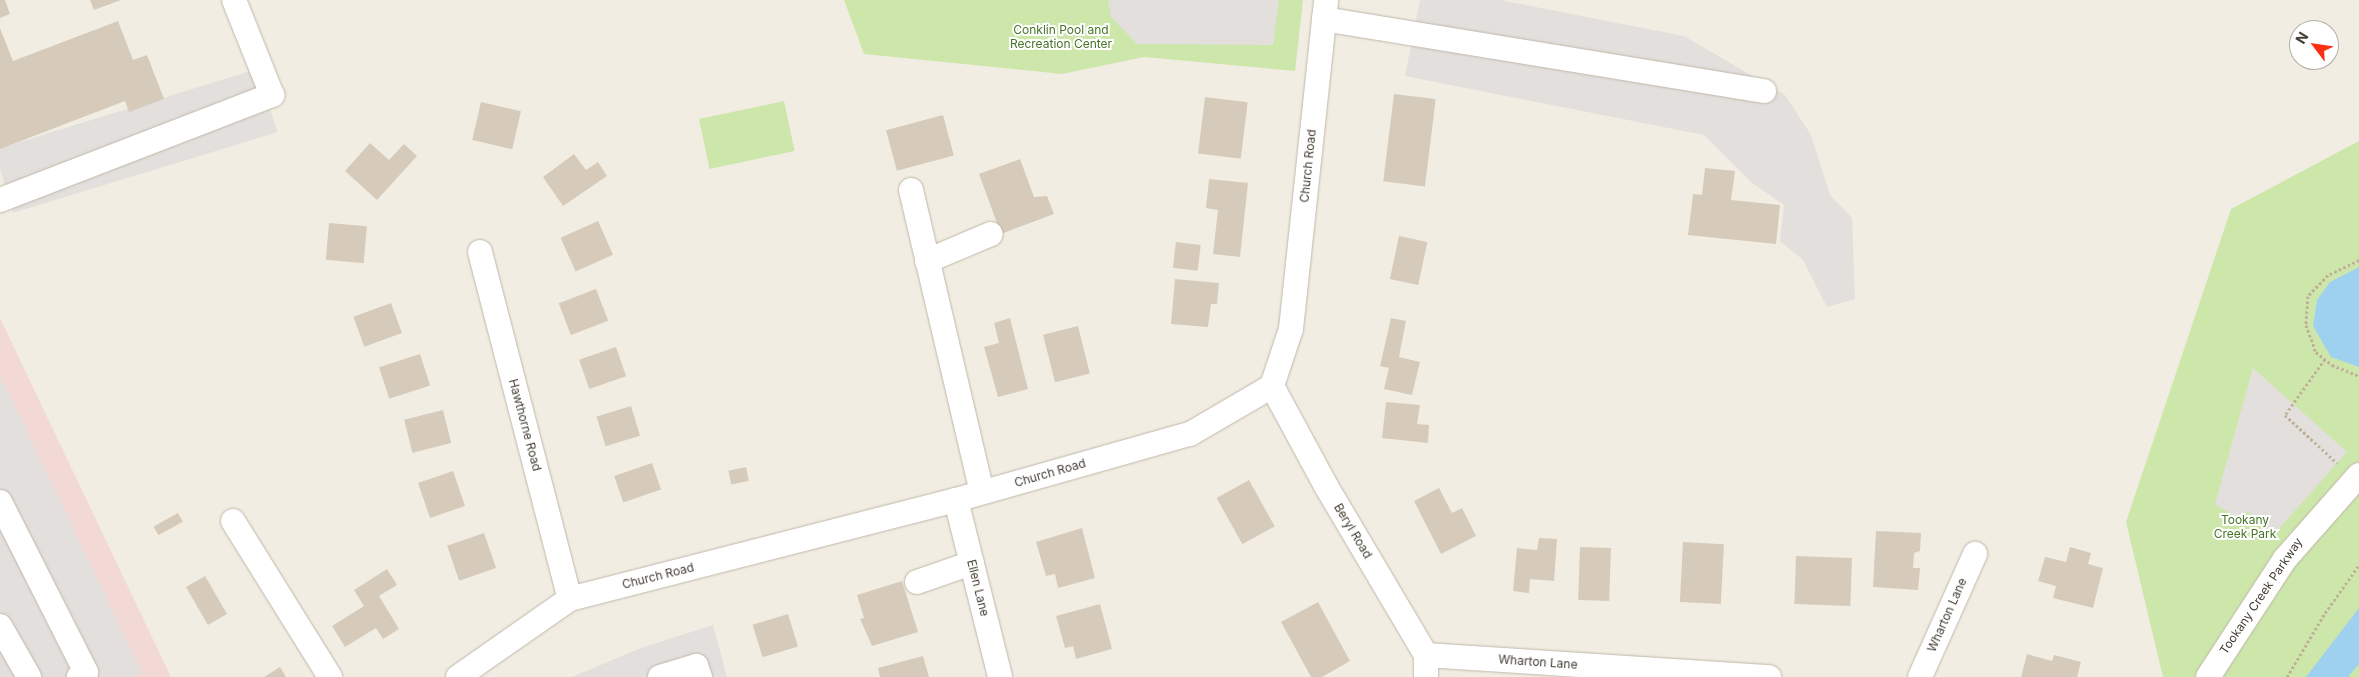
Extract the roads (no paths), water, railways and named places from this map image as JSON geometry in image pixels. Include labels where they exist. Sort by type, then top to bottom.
[{"type":"street","points":[[0,200],[272,95],[234,0]]},
{"type":"street","points":[[1325,9],[1764,91]]},
{"type":"street","name":"Church Road","points":[[458,677],[570,599],[956,500],[1190,434],[1272,386],[1292,329],[1325,9]]},
{"type":"street","points":[[911,190],[982,492]]},
{"type":"street","points":[[927,261],[991,234]]},
{"type":"street","name":"Hawthorne Road","points":[[480,252],[570,599]]},
{"type":"street","name":"Beryl Road","points":[[1272,386],[1426,666]]},
{"type":"street","name":"Tookany Creek Parkway","points":[[2208,677],[2284,559],[2350,471]]},
{"type":"street","name":"Ellen Lane","points":[[956,500],[1000,677]]},
{"type":"street","points":[[0,502],[86,672],[79,677]]},
{"type":"street","points":[[233,521],[330,677]]},
{"type":"street","name":"Wharton Lane","points":[[1920,677],[1975,554]]},
{"type":"street","points":[[917,582],[972,563]]},
{"type":"street","points":[[0,626],[29,677]]},
{"type":"street","points":[[660,677],[696,666],[700,677]]},
{"type":"street","name":"Wharton Lane","points":[[1426,666],[1769,677]]},
{"type":"water","points":[[2359,267],[2359,367],[2331,357],[2313,326],[2317,300],[2330,282]]},
{"type":"water","points":[[2359,608],[2359,664],[2348,677],[2306,677]]},
{"type":"park label","name":"Conklin Pool and Recreation Center","points":[[1061,37]]},
{"type":"park label","name":"Tookany Creek Park","points":[[2245,527]]}]
